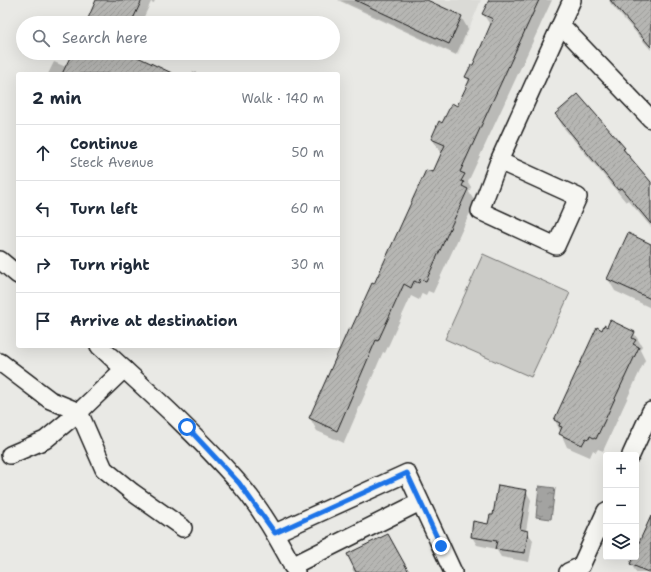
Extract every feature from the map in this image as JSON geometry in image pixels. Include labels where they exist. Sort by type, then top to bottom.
[{"type":"street","points":[[499,161],[578,197],[556,246],[480,210],[499,161],[572,0]]},
{"type":"street","points":[[561,25],[651,119]]},
{"type":"street","points":[[0,260],[16,273]]},
{"type":"street","points":[[101,348],[187,427],[239,483],[275,533],[294,569],[420,502]]},
{"type":"street","points":[[0,362],[50,400],[79,412],[104,469],[132,492],[182,528]]},
{"type":"street","points":[[10,455],[44,440],[79,412],[124,369]]},
{"type":"street","points":[[632,452],[651,411]]},
{"type":"street","points":[[275,533],[407,473],[453,572]]},
{"type":"street","points":[[568,572],[581,566],[603,518]]},
{"type":"shaded area","points":[[341,0],[481,0],[458,55]]},
{"type":"shaded area","points":[[483,254],[570,293],[531,377],[445,339]]},
{"type":"water","points":[[539,486],[555,488],[551,519],[536,517]]},
{"type":"building","points":[[96,0],[142,0],[134,16],[89,16]]},
{"type":"building","points":[[355,0],[427,0],[462,16],[449,44]]},
{"type":"building","points":[[489,0],[539,0],[460,172],[465,174],[461,181],[464,182],[462,186],[468,189],[426,281],[420,279],[419,283],[414,281],[411,288],[404,284],[378,341],[376,340],[337,431],[309,418],[349,328],[351,329],[372,283],[374,284],[426,170],[433,172],[445,145],[431,139],[439,121],[442,123],[452,103],[457,106],[470,79],[465,77],[471,65],[473,65],[493,19],[482,14]]},
{"type":"building","points":[[610,0],[651,0],[651,47],[622,14]]},
{"type":"building","points":[[69,60],[144,60],[170,72],[63,72]]},
{"type":"building","points":[[578,94],[625,148],[623,149],[651,182],[651,224],[621,188],[618,190],[555,114]]},
{"type":"building","points":[[628,233],[651,244],[651,299],[607,279]]},
{"type":"building","points":[[610,320],[635,332],[632,338],[636,340],[633,344],[639,347],[596,439],[590,436],[589,439],[586,438],[582,445],[559,434],[562,427],[559,426],[560,423],[554,420],[597,327],[602,330],[604,325],[607,327]]},
{"type":"building","points":[[498,485],[527,490],[520,529],[528,531],[525,553],[495,549],[497,541],[471,537],[473,521],[488,524],[490,515],[493,515]]},
{"type":"building","points":[[651,516],[651,572],[630,564],[632,560],[639,560],[639,542]]},
{"type":"building","points":[[388,534],[409,572],[356,572],[347,554]]},
{"type":"route","points":[[187,427],[239,483],[275,533],[407,473],[441,546]]}]
